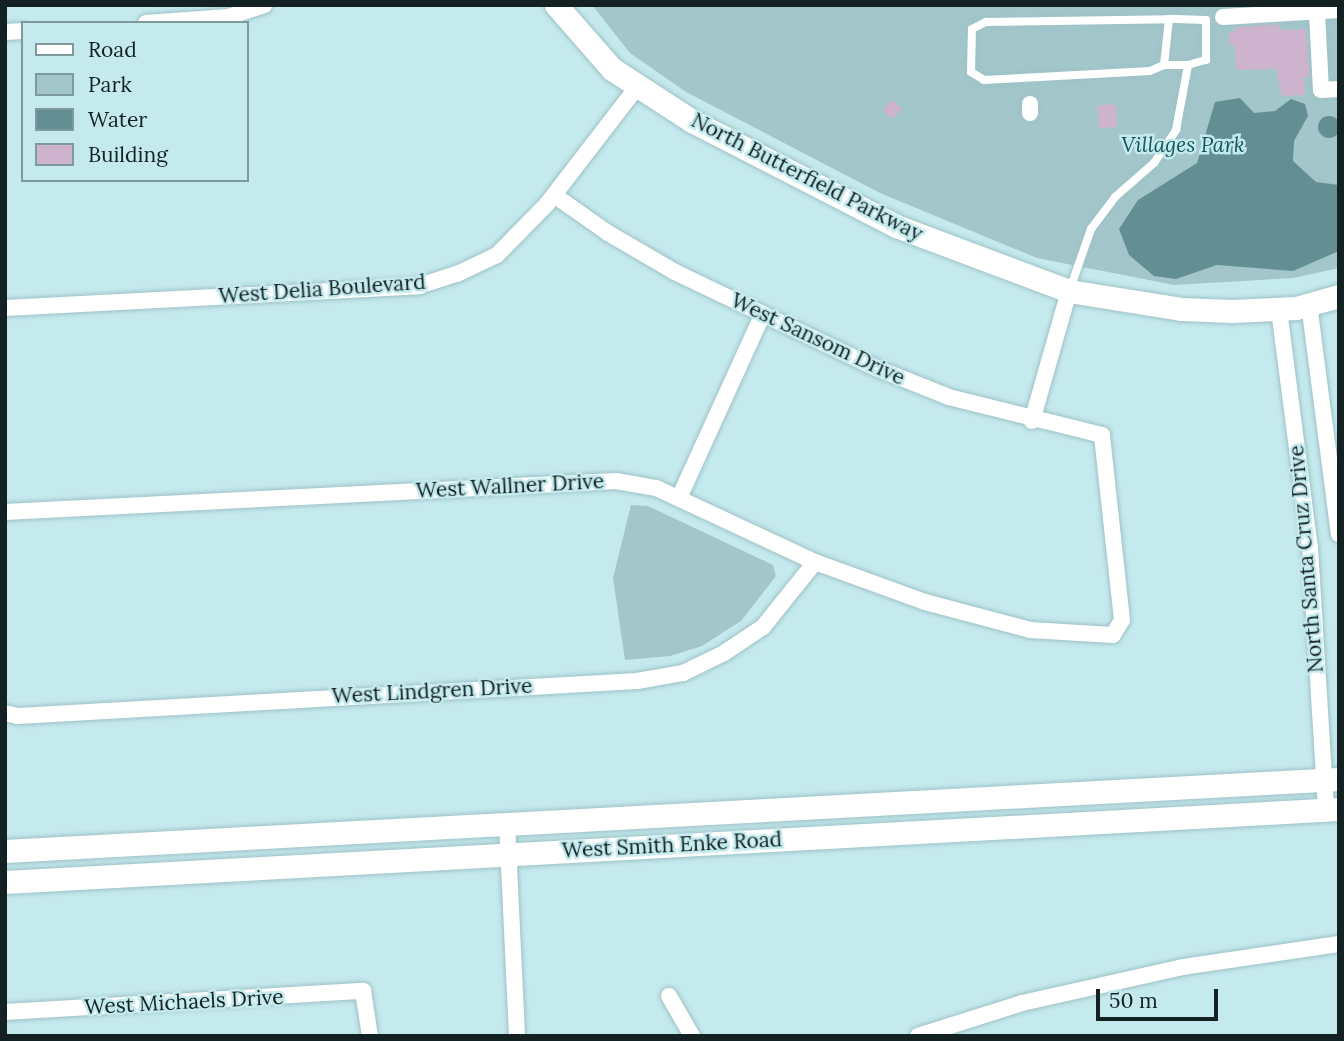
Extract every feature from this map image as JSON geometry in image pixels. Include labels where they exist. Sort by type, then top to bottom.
[{"type":"street","points":[[173,21],[228,17],[264,5]]},
{"type":"street","name":"North Butterfield Parkway","points":[[556,5],[612,69],[692,121],[895,226],[1069,291],[1181,309],[1279,310],[1339,296]]},
{"type":"street","points":[[1223,17],[1339,10]]},
{"type":"street","points":[[1317,12],[1321,90],[1339,89]]},
{"type":"street","name":"West Delia Boulevard","points":[[5,308],[419,286],[497,255],[554,195],[638,86]]},
{"type":"street","name":"West Sansom Drive","points":[[554,195],[608,233],[763,314],[949,397],[1032,421],[1102,435],[1122,620],[1113,635]]},
{"type":"street","points":[[1032,421],[1069,291]]},
{"type":"street","name":"North Santa Cruz Drive","points":[[1309,304],[1339,534]]},
{"type":"street","name":"North Santa Cruz Drive","points":[[1279,310],[1310,548],[1332,809]]},
{"type":"street","points":[[679,498],[763,314]]},
{"type":"street","name":"West Wallner Drive","points":[[5,512],[553,481],[616,481],[656,488],[815,562],[925,602],[1030,630],[1113,635]]},
{"type":"street","name":"West Lindgren Drive","points":[[5,713],[57,714],[636,681],[671,675],[724,653],[763,627],[815,562]]},
{"type":"street","name":"West Smith Enke Road","points":[[5,851],[1331,780]]},
{"type":"street","name":"West Smith Enke Road","points":[[5,883],[1332,809]]},
{"type":"street","points":[[507,823],[517,1036]]},
{"type":"street","points":[[918,1036],[1022,1003],[1169,970],[1339,944]]},
{"type":"street","name":"West Michaels Drive","points":[[5,1012],[363,991],[370,1036]]},
{"type":"street","points":[[669,996],[692,1036]]},
{"type":"lane","points":[[1164,65],[1169,19]]},
{"type":"lane","points":[[1206,20],[1206,60],[1188,65],[1164,65],[1150,71],[984,80],[971,72],[972,29],[986,22],[1206,20]]},
{"type":"lane","points":[[1069,291],[1091,229],[1115,197],[1154,163],[1176,130],[1188,65]]},
{"type":"green space","name":"Villages Park","points":[[592,5],[1339,5],[1339,268],[1293,278],[1174,285],[1037,258],[880,193],[686,92],[630,53]]},
{"type":"green space","points":[[631,505],[648,506],[773,565],[776,576],[741,621],[702,646],[670,656],[625,660],[613,578]]},
{"type":"water","points":[[1240,98],[1254,113],[1275,111],[1291,99],[1305,104],[1308,116],[1294,141],[1293,161],[1316,182],[1339,185],[1339,251],[1293,271],[1217,265],[1176,279],[1154,276],[1129,255],[1119,229],[1138,200],[1197,163],[1215,102]]},
{"type":"water","points":[[1329,116],[1339,123],[1340,127],[1333,137],[1329,138],[1319,131],[1318,127],[1325,117]]},
{"type":"building","points":[[1279,24],[1280,30],[1306,29],[1310,77],[1304,77],[1305,95],[1282,96],[1276,69],[1236,70],[1235,45],[1229,46],[1229,32],[1234,32],[1234,27]]},
{"type":"building","points":[[892,100],[902,109],[892,119],[883,110]]},
{"type":"building","points":[[1115,104],[1117,127],[1099,128],[1097,106]]}]
